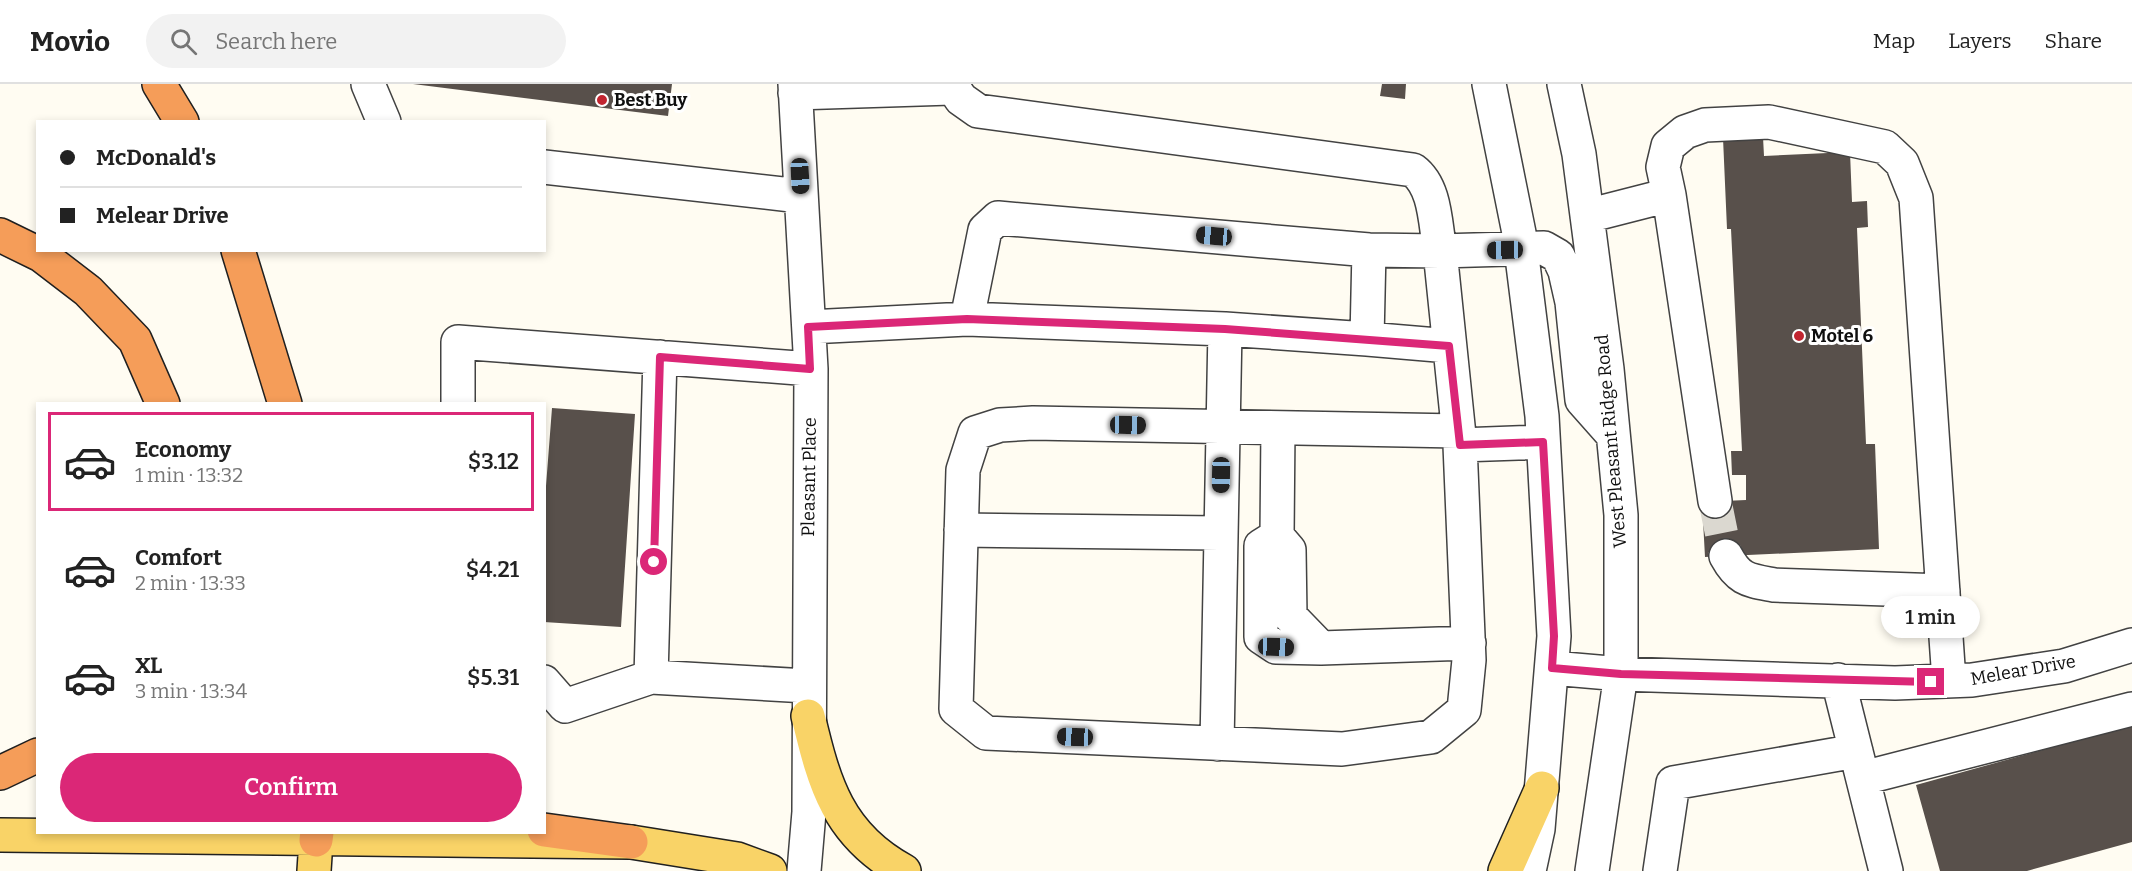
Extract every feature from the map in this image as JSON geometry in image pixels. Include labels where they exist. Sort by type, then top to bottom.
[{"type":"highway","points":[[159,84],[181,120]]},
{"type":"highway","points":[[0,235],[51,262],[88,291],[135,340],[162,402]]},
{"type":"highway","points":[[239,252],[284,402]]},
{"type":"highway","points":[[0,773],[36,756]]},
{"type":"highway","points":[[546,830],[631,842]]},
{"type":"main road","points":[[808,701],[822,775],[839,812],[866,845],[904,871]]},
{"type":"main road","points":[[1505,871],[1542,788]]},
{"type":"main road","points":[[0,836],[316,848],[631,842],[737,859],[770,871]]},
{"type":"street","points":[[368,84],[383,120]]},
{"type":"street","points":[[1489,84],[1522,250],[1543,442],[1554,636],[1538,829],[1529,871]]},
{"type":"street","name":"West Pleasant Ridge Road","points":[[1564,84],[1580,154],[1621,515],[1621,674],[1592,871]]},
{"type":"street","points":[[795,89],[951,86],[961,99],[978,111],[1413,170],[1421,177],[1429,190],[1440,251],[1459,438],[1469,643],[1464,710],[1431,737],[1342,749],[986,733],[956,709],[963,470],[975,433],[1000,425],[1033,423],[1278,428],[1459,438],[1543,442]]},
{"type":"street","name":"Pleasant Place","points":[[795,89],[810,369],[809,812],[804,871]]},
{"type":"street","points":[[1715,501],[1663,167],[1668,146],[1684,132],[1705,125],[1769,122],[1885,147],[1902,163],[1916,198],[1950,681]]},
{"type":"street","points":[[546,167],[801,196]]},
{"type":"street","points":[[1587,216],[1669,195]]},
{"type":"street","points":[[967,319],[985,230],[998,218],[1369,250],[1440,251],[1544,248],[1558,256],[1565,272],[1572,303],[1582,400],[1613,435]]},
{"type":"street","points":[[1367,339],[1369,250]]},
{"type":"street","points":[[808,327],[967,319],[1225,329],[1449,346]]},
{"type":"street","points":[[1217,744],[1219,533],[1225,329]]},
{"type":"street","points":[[458,402],[458,342],[810,369]]},
{"type":"street","points":[[651,677],[660,357]]},
{"type":"street","points":[[1278,428],[1277,536],[1261,546],[1261,637],[1276,647],[1321,648],[1469,643]]},
{"type":"street","points":[[961,530],[1219,533]]},
{"type":"street","points":[[1726,556],[1735,572],[1750,581],[1774,585],[1943,591]]},
{"type":"street","name":"Melear Drive","points":[[1552,668],[1621,674],[1972,681],[2064,666],[2132,645]]},
{"type":"street","points":[[546,684],[565,706],[651,677],[808,701]]},
{"type":"street","points":[[1838,680],[1886,871]]},
{"type":"street","points":[[1660,871],[1673,783],[1860,765],[2132,709]]},
{"type":"building","name":"Best Buy","points":[[413,84],[672,84],[668,116]]},
{"type":"building","points":[[1382,84],[1406,84],[1405,99],[1380,96]]},
{"type":"building","name":"Motel 6","points":[[1763,137],[1764,156],[1850,152],[1852,202],[1867,201],[1868,227],[1857,228],[1866,444],[1875,444],[1879,549],[1705,557],[1702,502],[1746,500],[1746,475],[1732,475],[1731,451],[1742,451],[1731,229],[1727,229],[1723,138]]},
{"type":"building","points":[[552,408],[635,414],[621,627],[546,622],[546,486]]},
{"type":"building","points":[[2132,725],[2132,842],[2027,871],[1940,871],[1916,785]]},
{"type":"tunnel","points":[[1715,501],[1726,556]]},
{"type":"place","name":"Best Buy","points":[[602,100]]},
{"type":"place","name":"Motel 6","points":[[1799,336]]},
{"type":"route","points":[[654,562],[660,357],[810,369],[808,327],[967,319],[1225,329],[1449,346],[1460,445],[1543,442],[1554,636],[1552,668],[1621,674],[1895,683],[1931,682]]}]
